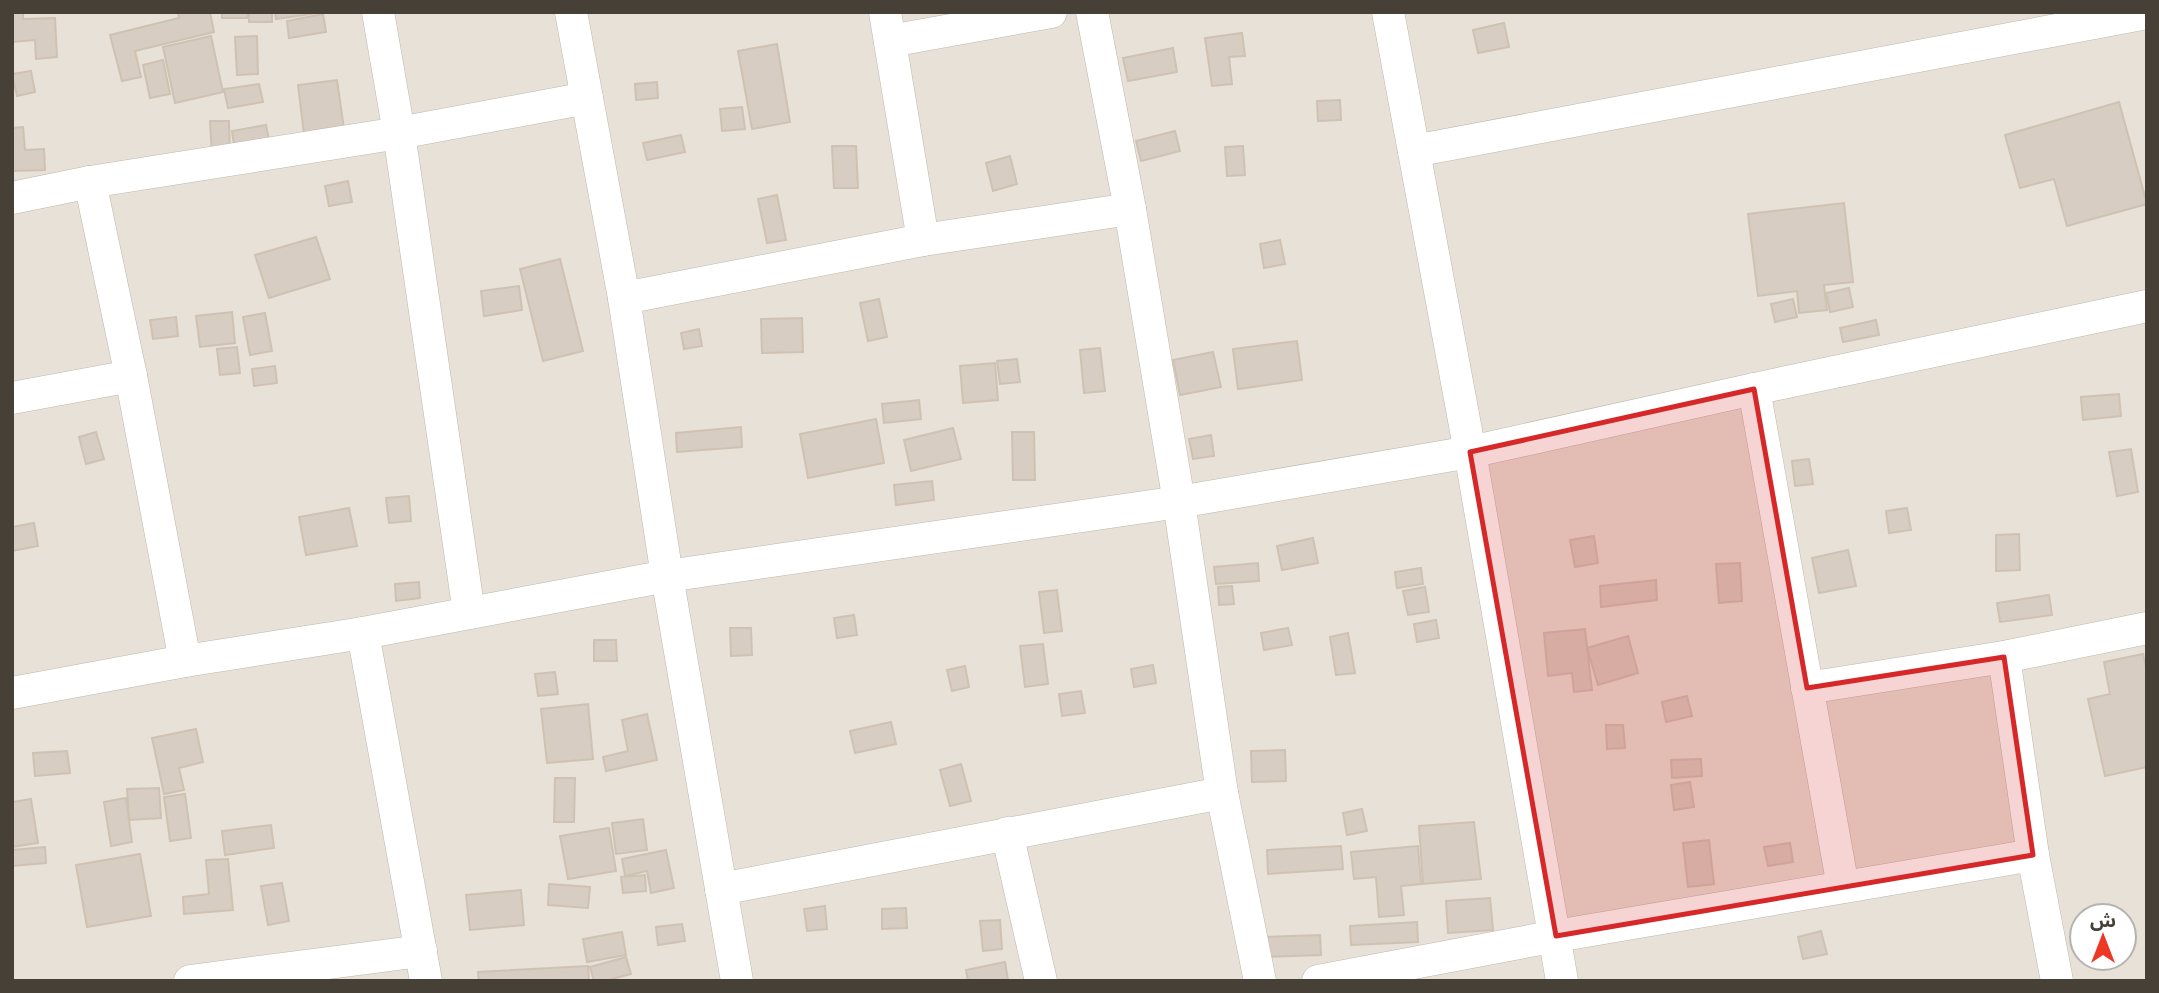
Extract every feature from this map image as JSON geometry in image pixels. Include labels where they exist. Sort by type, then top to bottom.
[{"type":"street","points":[[378,12],[469,613]]},
{"type":"street","points":[[571,12],[624,298],[667,576],[737,981]]},
{"type":"street","points":[[923,240],[887,27],[1051,12]]},
{"type":"street","points":[[1092,12],[1130,209],[1179,502],[1222,793],[1260,981]]},
{"type":"street","points":[[1388,12],[1470,452],[1562,981]]},
{"type":"street","points":[[1414,151],[2147,13]]},
{"type":"street","points":[[12,198],[90,182],[398,133],[587,98]]},
{"type":"street","points":[[90,182],[131,376],[185,661]]},
{"type":"street","points":[[624,298],[923,240],[1130,209]]},
{"type":"street","points":[[12,693],[185,661],[363,633],[667,576],[1179,502],[1470,452],[2147,306]]},
{"type":"street","points":[[12,398],[131,376]]},
{"type":"street","points":[[1754,389],[1843,887]]},
{"type":"street","points":[[1807,688],[2004,657],[2147,628]]},
{"type":"street","points":[[190,981],[423,966],[363,633]]},
{"type":"street","points":[[2004,657],[2032,855],[2057,981]]},
{"type":"street","points":[[721,889],[1222,793]]},
{"type":"street","points":[[1007,833],[1041,981]]},
{"type":"street","points":[[1318,981],[1556,936],[2032,855]]},
{"type":"highlighted area","points":[[1754,389],[1807,688],[2004,657],[2033,855],[1556,936],[1470,452]]},
{"type":"shaded area","points":[[12,12],[2147,12],[2147,981],[12,981]]},
{"type":"building","points":[[12,12],[23,12],[23,19],[55,18],[57,57],[36,59],[35,40],[12,42]]},
{"type":"building","points":[[178,12],[210,12],[214,32],[135,51],[141,77],[122,81],[110,35],[179,18]]},
{"type":"building","points":[[222,12],[247,12],[248,18],[222,18]]},
{"type":"building","points":[[249,12],[272,12],[272,22],[249,22]]},
{"type":"building","points":[[275,12],[324,12],[276,19]]},
{"type":"building","points":[[323,14],[326,32],[289,38],[287,21]]},
{"type":"building","points":[[1504,23],[1509,47],[1478,53],[1473,30]]},
{"type":"building","points":[[1242,33],[1245,56],[1229,57],[1232,84],[1212,86],[1205,38]]},
{"type":"building","points":[[211,36],[223,92],[175,103],[163,47]]},
{"type":"building","points":[[257,36],[258,74],[237,75],[235,37]]},
{"type":"building","points":[[777,44],[790,122],[752,129],[738,51]]},
{"type":"building","points":[[1173,48],[1177,72],[1128,81],[1123,58]]},
{"type":"building","points":[[163,60],[170,94],[150,98],[143,65]]},
{"type":"building","points":[[31,71],[35,92],[17,96],[12,74]]},
{"type":"building","points":[[337,80],[344,129],[304,134],[298,85]]},
{"type":"building","points":[[657,82],[658,98],[636,100],[635,84]]},
{"type":"building","points":[[259,84],[263,102],[228,108],[224,89]]},
{"type":"building","points":[[1340,100],[1341,120],[1318,121],[1317,101]]},
{"type":"building","points":[[2119,102],[2147,204],[2067,226],[2054,179],[2020,188],[2005,135]]},
{"type":"building","points":[[742,107],[745,129],[722,131],[720,109]]},
{"type":"building","points":[[210,121],[229,121],[230,155],[212,156]]},
{"type":"building","points":[[266,125],[270,146],[235,153],[232,131]]},
{"type":"building","points":[[23,127],[25,150],[44,149],[45,170],[12,171],[12,128]]},
{"type":"building","points":[[1175,131],[1180,151],[1141,161],[1136,141]]},
{"type":"building","points":[[681,135],[685,152],[647,160],[643,143]]},
{"type":"building","points":[[832,146],[856,146],[858,188],[834,188]]},
{"type":"building","points":[[1243,146],[1245,175],[1227,176],[1225,147]]},
{"type":"building","points":[[1010,156],[1017,184],[993,191],[986,163]]},
{"type":"building","points":[[348,181],[352,202],[329,206],[325,186]]},
{"type":"building","points":[[777,195],[786,240],[767,243],[758,199]]},
{"type":"building","points":[[1844,203],[1853,282],[1824,285],[1827,310],[1799,313],[1797,291],[1758,296],[1748,214]]},
{"type":"building","points":[[316,237],[330,279],[269,298],[255,255]]},
{"type":"building","points":[[1280,240],[1285,264],[1264,268],[1260,244]]},
{"type":"building","points":[[560,259],[583,351],[543,361],[520,269]]},
{"type":"building","points":[[519,286],[522,310],[484,316],[481,291]]},
{"type":"building","points":[[1849,288],[1853,307],[1830,312],[1826,293]]},
{"type":"building","points":[[879,299],[887,337],[868,341],[860,303]]},
{"type":"building","points":[[1793,299],[1797,317],[1775,322],[1771,304]]},
{"type":"building","points":[[232,312],[235,343],[200,347],[196,316]]},
{"type":"building","points":[[265,313],[272,351],[250,355],[243,317]]},
{"type":"building","points":[[176,317],[178,336],[153,339],[150,320]]},
{"type":"building","points":[[802,318],[803,352],[762,353],[761,319]]},
{"type":"building","points":[[1876,320],[1879,335],[1843,342],[1840,328]]},
{"type":"building","points":[[699,329],[702,346],[684,349],[681,333]]},
{"type":"building","points":[[1297,341],[1302,380],[1238,389],[1233,349]]},
{"type":"building","points":[[237,347],[240,373],[220,375],[217,349]]},
{"type":"building","points":[[1100,348],[1105,391],[1084,393],[1080,350]]},
{"type":"building","points":[[1213,352],[1221,387],[1180,395],[1173,360]]},
{"type":"building","points":[[1017,359],[1020,382],[1000,384],[997,361]]},
{"type":"building","points":[[995,363],[998,400],[963,403],[960,366]]},
{"type":"building","points":[[275,366],[277,383],[254,386],[252,369]]},
{"type":"building","points":[[2119,394],[2121,416],[2083,420],[2081,397]]},
{"type":"building","points":[[919,400],[921,419],[884,423],[882,404]]},
{"type":"building","points":[[876,419],[884,463],[808,478],[800,434]]},
{"type":"building","points":[[741,427],[742,447],[677,452],[676,433]]},
{"type":"building","points":[[953,428],[961,459],[911,471],[904,440]]},
{"type":"building","points":[[96,432],[104,459],[86,464],[79,437]]},
{"type":"building","points":[[1012,432],[1034,432],[1035,480],[1013,480]]},
{"type":"building","points":[[1211,435],[1214,456],[1193,459],[1189,439]]},
{"type":"building","points":[[2131,449],[2138,492],[2117,496],[2109,452]]},
{"type":"building","points":[[1809,459],[1813,484],[1795,486],[1792,461]]},
{"type":"building","points":[[932,481],[934,500],[896,505],[894,485]]},
{"type":"building","points":[[409,496],[411,521],[389,523],[386,498]]},
{"type":"building","points":[[349,508],[357,546],[306,555],[299,517]]},
{"type":"building","points":[[1907,508],[1911,530],[1889,533],[1886,511]]},
{"type":"building","points":[[34,523],[38,546],[12,551],[12,527]]},
{"type":"building","points":[[2019,534],[2020,570],[1996,571],[1996,535]]},
{"type":"building","points":[[1594,536],[1598,563],[1575,567],[1570,540]]},
{"type":"building","points":[[1313,538],[1318,563],[1282,570],[1277,546]]},
{"type":"building","points":[[1848,550],[1856,586],[1819,593],[1812,558]]},
{"type":"building","points":[[1258,563],[1259,581],[1216,584],[1214,567]]},
{"type":"building","points":[[1740,563],[1742,601],[1719,603],[1716,564]]},
{"type":"building","points":[[1421,568],[1423,584],[1397,588],[1395,572]]},
{"type":"building","points":[[1656,580],[1657,600],[1601,607],[1600,586]]},
{"type":"building","points":[[419,582],[420,598],[396,601],[395,584]]},
{"type":"building","points":[[1232,586],[1234,604],[1219,605],[1218,587]]},
{"type":"building","points":[[1425,587],[1429,612],[1408,615],[1403,591]]},
{"type":"building","points":[[1057,590],[1062,631],[1044,633],[1039,592]]},
{"type":"building","points":[[2049,595],[2052,615],[2000,622],[1997,603]]},
{"type":"building","points":[[854,615],[857,635],[837,638],[834,618]]},
{"type":"building","points":[[1436,620],[1439,638],[1417,642],[1414,624]]},
{"type":"building","points":[[730,628],[751,628],[752,655],[731,656]]},
{"type":"building","points":[[1288,628],[1292,645],[1264,650],[1261,633]]},
{"type":"building","points":[[1585,629],[1592,690],[1574,692],[1572,673],[1548,676],[1544,633]]},
{"type":"building","points":[[1348,633],[1355,673],[1336,675],[1330,637]]},
{"type":"building","points":[[1628,636],[1638,673],[1598,685],[1587,648]]},
{"type":"building","points":[[594,640],[616,640],[617,661],[594,661]]},
{"type":"building","points":[[1043,644],[1048,684],[1025,687],[1020,646]]},
{"type":"building","points":[[2143,654],[2147,672],[2147,767],[2105,776],[2088,699],[2110,694],[2104,662]]},
{"type":"building","points":[[1153,665],[1156,683],[1134,687],[1131,669]]},
{"type":"building","points":[[965,666],[969,687],[952,691],[947,670]]},
{"type":"building","points":[[555,672],[558,694],[538,696],[535,674]]},
{"type":"building","points":[[1081,691],[1085,713],[1062,716],[1059,694]]},
{"type":"building","points":[[1687,696],[1692,716],[1666,722],[1662,702]]},
{"type":"building","points":[[588,704],[593,759],[547,763],[541,709]]},
{"type":"building","points":[[647,714],[657,760],[606,771],[603,757],[628,751],[622,720]]},
{"type":"building","points":[[891,722],[896,744],[855,753],[850,731]]},
{"type":"building","points":[[1606,725],[1623,725],[1625,748],[1607,749]]},
{"type":"building","points":[[196,729],[203,762],[179,768],[184,790],[164,794],[152,738]]},
{"type":"building","points":[[1285,750],[1286,781],[1252,782],[1251,751]]},
{"type":"building","points":[[67,751],[70,773],[35,776],[33,753]]},
{"type":"building","points":[[1701,759],[1702,776],[1672,778],[1671,760]]},
{"type":"building","points":[[961,764],[971,801],[950,806],[940,770]]},
{"type":"building","points":[[555,778],[575,778],[574,822],[554,822]]},
{"type":"building","points":[[1690,782],[1694,807],[1674,810],[1671,785]]},
{"type":"building","points":[[159,788],[161,818],[129,820],[127,789]]},
{"type":"building","points":[[185,794],[191,838],[170,841],[164,797]]},
{"type":"building","points":[[126,798],[132,842],[111,846],[104,802]]},
{"type":"building","points":[[31,799],[38,843],[12,847],[12,802]]},
{"type":"building","points":[[1362,809],[1367,831],[1347,835],[1343,813]]},
{"type":"building","points":[[643,819],[647,850],[616,854],[612,823]]},
{"type":"building","points":[[1474,822],[1481,879],[1423,884],[1419,826]]},
{"type":"building","points":[[271,825],[274,848],[225,855],[222,831]]},
{"type":"building","points":[[609,828],[616,871],[568,879],[560,836]]},
{"type":"building","points":[[1709,840],[1714,884],[1688,887],[1683,843]]},
{"type":"building","points":[[1790,843],[1793,862],[1768,866],[1764,847]]},
{"type":"building","points":[[1341,846],[1343,869],[1268,874],[1267,850]]},
{"type":"building","points":[[1418,846],[1421,884],[1401,886],[1404,915],[1379,917],[1376,877],[1354,879],[1351,852]]},
{"type":"building","points":[[45,847],[46,863],[12,866],[12,850]]},
{"type":"building","points":[[666,850],[674,888],[651,893],[647,871],[625,876],[622,859]]},
{"type":"building","points":[[140,854],[151,916],[87,927],[76,865]]},
{"type":"building","points":[[228,859],[233,910],[184,914],[183,897],[209,894],[206,860]]},
{"type":"building","points":[[645,875],[646,891],[623,893],[621,877]]},
{"type":"building","points":[[282,883],[289,921],[268,925],[261,886]]},
{"type":"building","points":[[549,884],[590,887],[588,908],[548,905]]},
{"type":"building","points":[[521,890],[524,925],[470,930],[466,895]]},
{"type":"building","points":[[1490,898],[1493,930],[1448,933],[1446,901]]},
{"type":"building","points":[[825,906],[827,929],[807,931],[804,909]]},
{"type":"building","points":[[906,908],[907,928],[882,929],[882,909]]},
{"type":"building","points":[[1000,920],[1002,949],[983,951],[980,921]]},
{"type":"building","points":[[1417,922],[1418,942],[1351,945],[1350,926]]},
{"type":"building","points":[[682,924],[685,941],[658,945],[656,927]]},
{"type":"building","points":[[1821,931],[1827,954],[1803,959],[1798,937]]},
{"type":"building","points":[[622,932],[626,955],[587,962],[583,939]]},
{"type":"building","points":[[1320,935],[1321,955],[1266,957],[1266,937]]},
{"type":"building","points":[[626,957],[631,974],[594,981],[590,967]]},
{"type":"building","points":[[1005,962],[1008,980],[968,981],[966,970]]},
{"type":"building","points":[[588,966],[589,981],[479,981],[478,972]]}]
